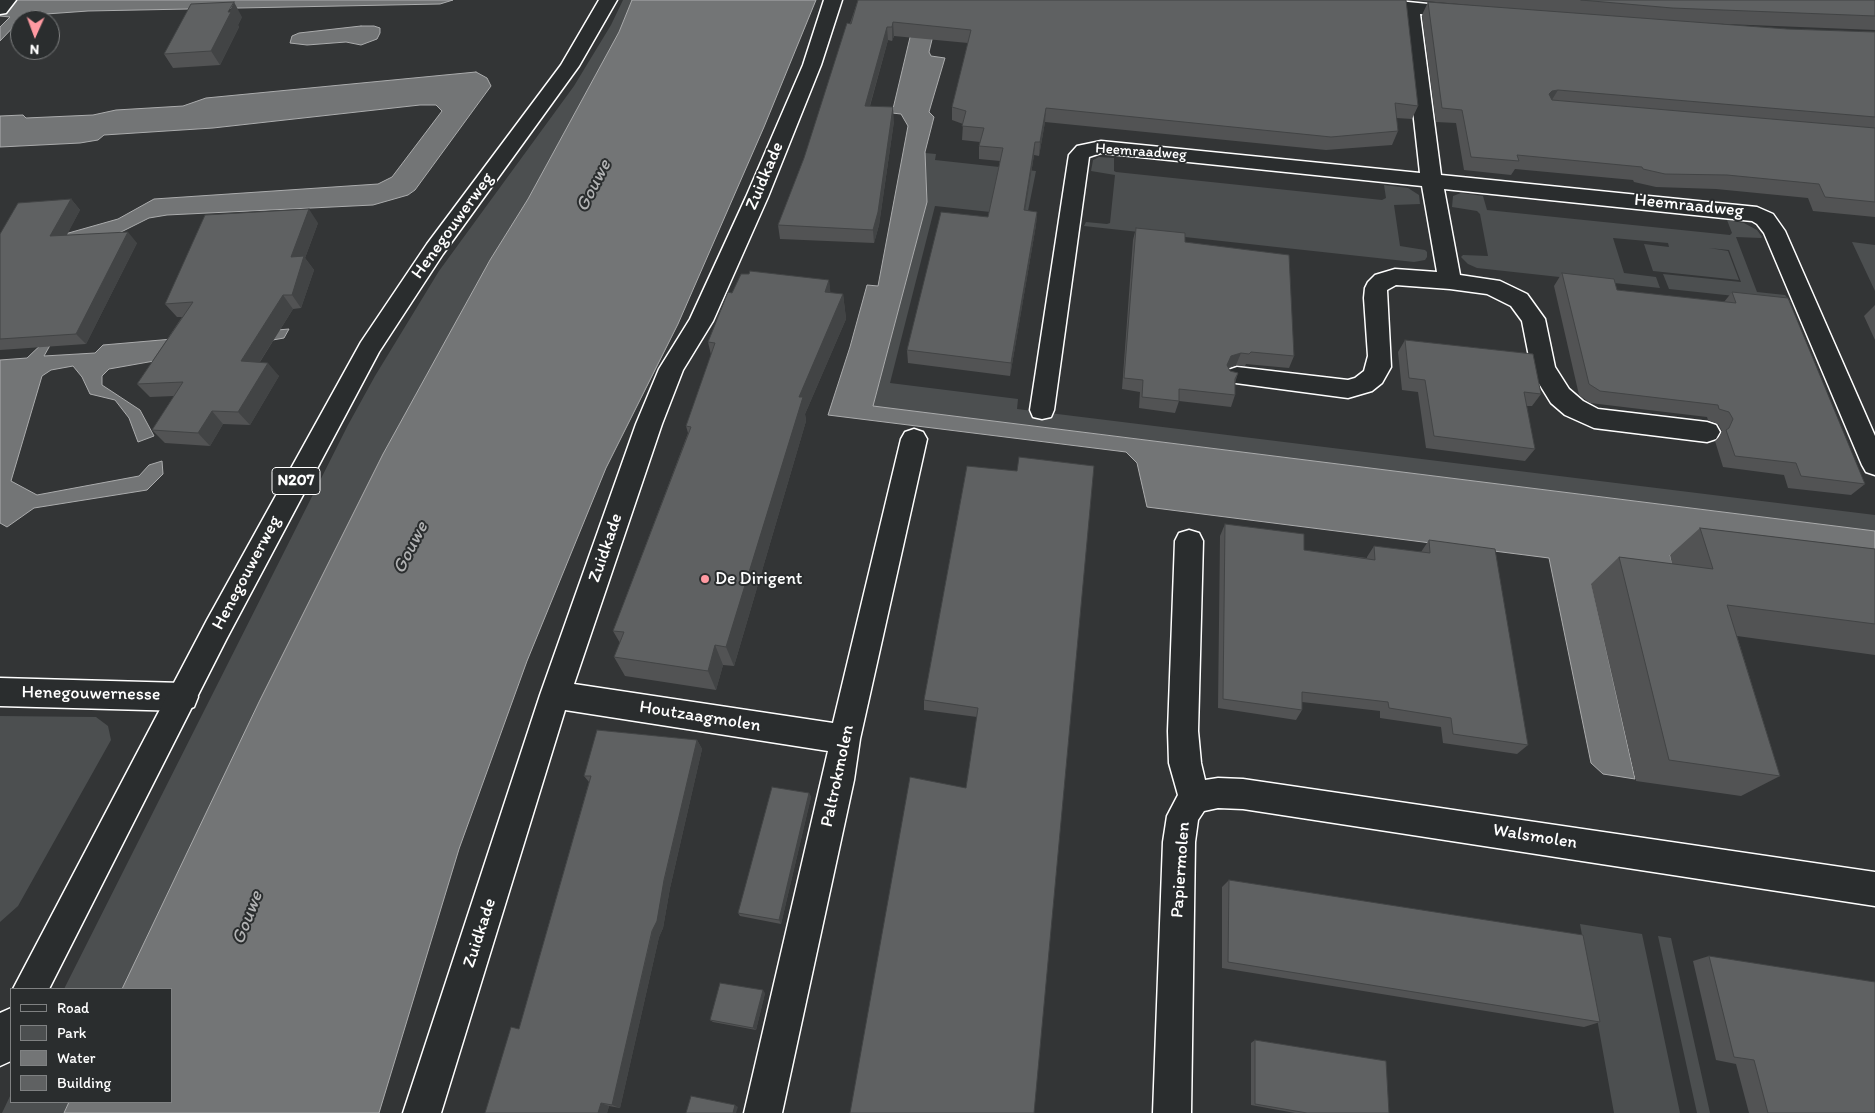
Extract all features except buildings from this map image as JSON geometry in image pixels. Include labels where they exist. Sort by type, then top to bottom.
[{"type":"street","points":[[0,9],[7,0]]},
{"type":"street","name":"Henegouwerweg","points":[[31,988],[310,454],[369,348],[435,249],[570,66],[608,0]]},
{"type":"street","name":"Zuidkade","points":[[422,1113],[555,695],[649,424],[671,369],[701,321],[757,197],[812,65],[833,0]]},
{"type":"street","points":[[1328,0],[1478,13]]},
{"type":"street","points":[[1403,5],[1450,281]]},
{"type":"street","name":"Heemraadweg","points":[[1042,410],[1078,161],[1084,150],[1101,147],[1740,210],[1757,214],[1765,219],[1774,231],[1875,465]]},
{"type":"street","points":[[1237,376],[1348,389],[1363,385],[1373,378],[1379,368],[1376,288],[1383,281],[1395,277],[1450,281],[1492,287],[1519,300],[1533,319],[1543,367],[1550,382],[1560,396],[1574,408],[1594,418],[1707,432]]},
{"type":"street","name":"Paltrokmolen","points":[[763,1113],[838,780],[845,739],[914,439]]},
{"type":"street","name":"Papiermolen","points":[[1172,1113],[1179,842],[1183,816],[1194,797],[1184,763],[1183,730],[1189,541]]},
{"type":"street","name":"Henegouwernesse","points":[[0,692],[183,697]]},
{"type":"street","name":"Houtzaagmolen","points":[[555,695],[845,739]]},
{"type":"street","name":"Walsmolen","points":[[1194,797],[1218,793],[1243,794],[1875,889]]},
{"type":"street","points":[[0,1048],[10,1028]]},
{"type":"green space","points":[[623,0],[632,0],[619,32],[528,199],[490,260],[383,454],[259,702],[122,988],[65,988],[348,425],[375,376],[439,271],[574,86],[611,25]]},
{"type":"green space","points":[[925,153],[936,154],[935,160],[1036,171],[1027,216],[935,206],[890,383],[1018,399],[1017,409],[1875,515],[1875,531],[873,406],[927,202]]},
{"type":"green space","points":[[1099,157],[1114,158],[1114,171],[1116,172],[1382,200],[1386,198],[1384,185],[1408,188],[1419,195],[1420,204],[1394,205],[1400,246],[1425,250],[1427,257],[1425,260],[1414,262],[1084,226],[1086,222],[1110,223],[1115,175],[1091,171],[1093,160]]},
{"type":"green space","points":[[1461,193],[1483,196],[1487,210],[1730,235],[1732,233],[1727,220],[1744,223],[1757,230],[1762,237],[1736,237],[1757,292],[1785,295],[1791,302],[1669,289],[1663,274],[1741,282],[1729,250],[1709,248],[1728,251],[1739,280],[1653,271],[1644,244],[1669,247],[1668,243],[1613,238],[1624,273],[1656,277],[1660,288],[1477,268],[1468,264],[1461,257],[1463,255],[1488,256],[1480,214],[1477,211],[1452,207],[1453,196]]},
{"type":"green space","points":[[1852,242],[1875,245],[1875,291]]},
{"type":"green space","points":[[0,716],[96,717],[108,726],[111,740],[18,906],[0,922]]},
{"type":"green space","points":[[1580,924],[1642,934],[1680,1113],[1614,1113]]},
{"type":"green space","points":[[1658,936],[1671,938],[1710,1113],[1697,1113]]},
{"type":"green space","points":[[10,1096],[10,1103],[69,1103],[64,1113],[2,1113]]},
{"type":"water","points":[[0,0],[453,0],[440,4],[60,13],[60,10],[10,10],[10,17],[0,16]]},
{"type":"water","name":"Gouwe","points":[[632,0],[816,0],[764,127],[678,324],[606,468],[527,661],[459,849],[379,1113],[64,1113],[69,1103],[172,1103],[172,988],[122,988],[259,702],[383,454],[490,260],[528,199],[619,32]]},
{"type":"water","points":[[10,17],[10,31],[0,41],[0,27]]},
{"type":"water","points":[[936,23],[929,52],[931,56],[945,58],[929,112],[934,117],[925,152],[927,202],[873,406],[1875,531],[1875,581],[1670,555],[1681,596],[1592,585],[1635,779],[1603,774],[1591,763],[1549,558],[1147,507],[1137,463],[1126,452],[828,415],[850,347],[867,285],[878,286],[908,126],[901,114],[892,113],[912,29]]},
{"type":"water","points":[[361,26],[380,28],[377,39],[361,45],[346,42],[307,45],[290,43],[292,36],[299,33]]},
{"type":"water","points":[[476,72],[487,78],[491,86],[415,190],[408,195],[373,205],[167,215],[149,218],[115,235],[106,246],[44,356],[95,353],[103,345],[289,329],[284,338],[109,369],[102,376],[102,385],[140,410],[154,436],[138,442],[129,418],[115,400],[90,394],[82,377],[73,366],[51,370],[42,376],[11,481],[37,495],[139,476],[149,465],[162,461],[163,474],[147,490],[34,508],[7,527],[0,523],[0,360],[27,358],[46,340],[58,248],[65,234],[118,219],[154,199],[378,184],[392,177],[442,111],[436,105],[420,105],[213,128],[104,135],[98,140],[80,143],[0,147],[0,116],[23,115],[26,118],[93,115],[116,110],[183,106],[206,98]]},
{"type":"place","name":"De Dirigent","points":[[705,579]]}]
